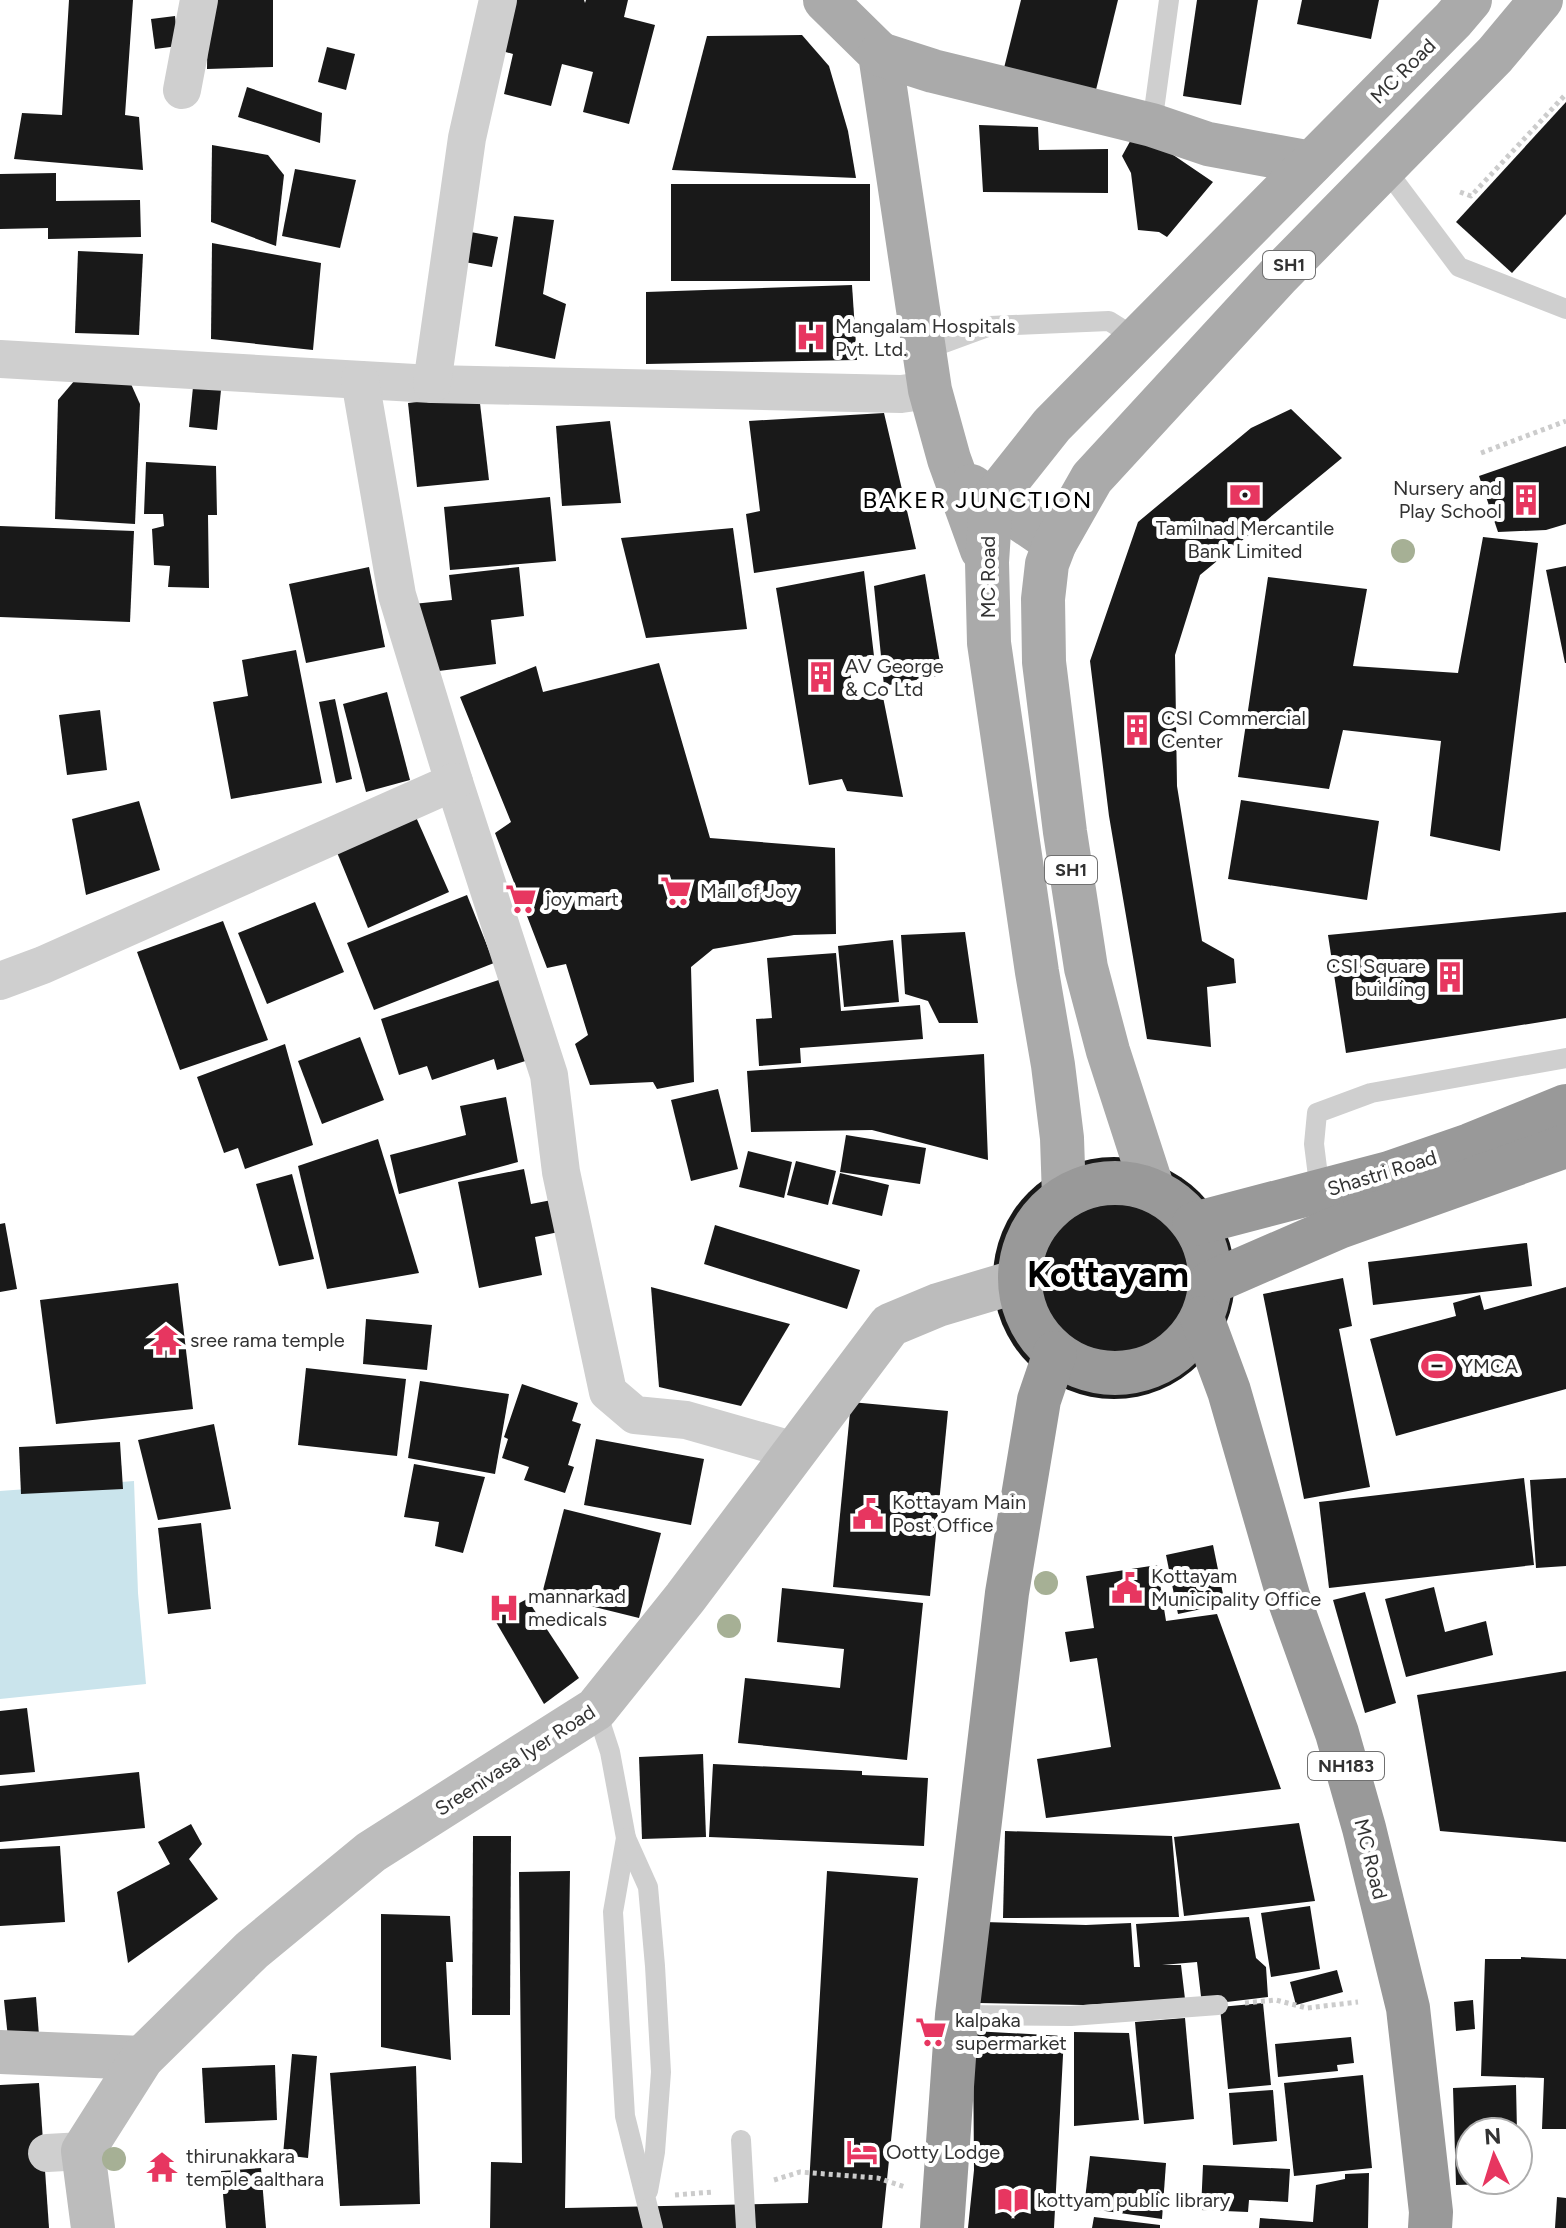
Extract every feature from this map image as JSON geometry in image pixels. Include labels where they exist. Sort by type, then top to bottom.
[{"type":"highway","name":"Shastri Road","points":[[1194,1224],[1402,1169],[1566,1106]]},
{"type":"highway","name":"Shastri Road","points":[[1206,1301],[1354,1222],[1566,1146]]},
{"type":"highway","name":"NH183","points":[[1123,1183],[1153,1190],[1169,1199],[1194,1224],[1208,1252],[1206,1301],[1176,1352],[1137,1371],[1094,1372],[1055,1353],[1036,1333],[1023,1309],[1018,1281],[1023,1249],[1039,1219],[1064,1197],[1092,1185],[1123,1183]]},
{"type":"highway","name":"MC Road","points":[[1206,1301],[1289,1599],[1337,1733],[1408,2008],[1431,2212],[1430,2228]]},
{"type":"highway","points":[[942,2228],[957,2015],[1007,1593],[1039,1400],[1055,1353]]},
{"type":"main road","points":[[825,0],[880,54],[933,71],[1152,125],[1208,144],[1311,163]]},
{"type":"main road","name":"MC Road","points":[[1064,1197],[1062,1138],[1053,1065],[989,643],[987,562],[998,493],[1052,425],[1470,0]]},
{"type":"main road","name":"SH1","points":[[1153,1190],[1108,1051],[1086,968],[1044,662],[1043,599],[1047,564],[1055,543],[1092,478],[1278,276],[1495,55],[1541,0]]},
{"type":"main road","points":[[880,54],[926,371],[949,459],[987,562]]},
{"type":"main road","points":[[949,459],[971,486],[998,493],[1055,543]]},
{"type":"main road","name":"Sreenivasa Iyer Road","points":[[93,2228],[65,2152],[142,2058],[252,1950],[371,1852],[596,1709],[653,1640],[890,1325],[938,1305],[1018,1281]]},
{"type":"main road","points":[[0,2052],[142,2058]]},
{"type":"street","points":[[182,90],[199,0]]},
{"type":"street","points":[[432,384],[467,138],[498,0]]},
{"type":"street","points":[[0,359],[432,384],[901,394],[926,371]]},
{"type":"street","points":[[360,380],[397,595],[549,1075],[561,1172],[608,1392],[635,1415],[686,1420],[795,1451]]},
{"type":"street","points":[[0,981],[58,959],[454,782]]},
{"type":"lane","points":[[1152,125],[1169,0]]},
{"type":"lane","points":[[1384,167],[1459,267],[1565,306]]},
{"type":"lane","points":[[926,371],[990,326],[1109,321],[1138,339]]},
{"type":"lane","points":[[1320,1192],[1314,1144],[1317,1113],[1371,1093],[1566,1058]]},
{"type":"lane","points":[[596,1709],[610,1752],[626,1838],[648,1887],[661,2072],[655,2152],[647,2199]]},
{"type":"lane","points":[[626,1838],[613,1912],[625,2116],[653,2228]]},
{"type":"lane","points":[[957,2015],[1071,2016],[1218,2005]]},
{"type":"lane","points":[[741,2140],[746,2228]]},
{"type":"path","points":[[1460,192],[1471,196],[1566,94]]},
{"type":"path","points":[[1481,453],[1566,421]]},
{"type":"path","points":[[1218,2005],[1276,2000],[1307,2008],[1358,2002]]},
{"type":"path","points":[[647,2199],[664,2195],[744,2190],[800,2172],[878,2178],[913,2189]]},
{"type":"water","points":[[134,1481],[138,1593],[146,1684],[0,1699],[0,1491]]},
{"type":"building","points":[[69,0],[133,0],[125,115],[139,117],[143,170],[14,159],[22,113],[62,115]]},
{"type":"building","points":[[208,0],[273,0],[273,67],[207,69]]},
{"type":"building","points":[[508,0],[584,0],[585,3],[586,0],[628,0],[624,17],[655,25],[629,124],[583,112],[593,72],[562,64],[551,106],[504,94],[513,54],[495,49]]},
{"type":"building","points":[[1021,0],[1118,0],[1094,98],[1002,76]]},
{"type":"building","points":[[1197,0],[1258,0],[1241,105],[1183,96]]},
{"type":"building","points":[[1302,0],[1379,0],[1371,39],[1297,24]]},
{"type":"building","points":[[175,16],[178,46],[155,49],[151,19]]},
{"type":"building","points":[[802,35],[829,66],[848,131],[856,178],[672,170],[707,36]]},
{"type":"building","points":[[327,47],[355,54],[346,90],[318,82]]},
{"type":"building","points":[[247,87],[322,113],[320,143],[238,117]]},
{"type":"building","points":[[1566,102],[1566,214],[1512,273],[1456,222]]},
{"type":"building","points":[[979,125],[1038,127],[1039,150],[1108,149],[1108,193],[983,192]]},
{"type":"building","points":[[1133,136],[1160,146],[1213,182],[1167,237],[1159,232],[1138,230],[1131,173],[1122,156]]},
{"type":"building","points":[[212,145],[268,155],[284,175],[276,246],[211,222]]},
{"type":"building","points":[[295,169],[356,180],[340,248],[282,236]]},
{"type":"building","points":[[56,173],[56,201],[140,200],[141,237],[48,239],[48,228],[0,229],[0,174]]},
{"type":"building","points":[[671,184],[870,184],[870,281],[671,281]]},
{"type":"building","points":[[514,216],[554,220],[543,294],[566,304],[555,359],[495,346]]},
{"type":"building","points":[[465,231],[498,237],[492,267],[459,261]]},
{"type":"building","points":[[212,243],[321,263],[313,350],[211,339]]},
{"type":"building","points":[[78,251],[143,254],[139,335],[75,333]]},
{"type":"building","points":[[852,285],[857,360],[646,364],[646,292]]},
{"type":"building","points":[[75,380],[131,384],[140,404],[135,524],[55,519],[58,400]]},
{"type":"building","points":[[193,387],[221,390],[217,430],[189,427]]},
{"type":"building","points":[[479,395],[489,480],[417,487],[408,403]]},
{"type":"building","name":"CSI Commercial Center","points":[[1291,409],[1342,458],[1200,575],[1175,655],[1177,786],[1202,941],[1234,959],[1236,983],[1207,987],[1211,1047],[1147,1039],[1109,816],[1090,661],[1138,522],[1251,428]]},
{"type":"building","points":[[884,413],[916,549],[754,573],[746,514],[760,511],[749,421]]},
{"type":"building","points":[[610,421],[621,503],[562,506],[556,426]]},
{"type":"building","name":"Nursery and Play School","points":[[1566,446],[1566,524],[1546,530],[1498,532],[1479,476]]},
{"type":"building","points":[[146,462],[216,466],[217,515],[208,515],[209,588],[168,587],[170,566],[154,565],[152,529],[164,526],[163,514],[144,514]]},
{"type":"building","points":[[550,497],[556,561],[450,570],[444,507]]},
{"type":"building","points":[[0,526],[134,531],[130,622],[0,617]]},
{"type":"building","points":[[733,528],[747,629],[646,638],[621,538]]},
{"type":"building","points":[[1483,537],[1538,543],[1500,851],[1430,836],[1441,741],[1343,730],[1329,789],[1238,777],[1268,577],[1367,589],[1353,666],[1458,673]]},
{"type":"building","points":[[1566,566],[1566,663],[1565,663],[1546,570]]},
{"type":"building","points":[[369,567],[385,647],[306,663],[289,584]]},
{"type":"building","points":[[519,567],[524,616],[491,620],[496,664],[422,673],[413,604],[452,600],[449,575]]},
{"type":"building","name":"AV George & Co Ltd","points":[[864,571],[874,656],[847,658],[855,697],[883,697],[903,797],[847,791],[842,779],[809,785],[776,588]]},
{"type":"building","points":[[925,574],[942,675],[884,686],[874,586]]},
{"type":"building","points":[[296,650],[322,783],[231,799],[213,702],[248,696],[242,660]]},
{"type":"building","name":"Mall of Joy","points":[[659,663],[710,838],[835,848],[836,934],[794,935],[713,949],[691,967],[694,1082],[657,1089],[653,1082],[590,1085],[575,1044],[588,1035],[566,964],[547,968],[495,833],[511,822],[460,697],[536,666],[543,692]]},
{"type":"building","points":[[387,692],[410,780],[366,792],[343,704]]},
{"type":"building","points":[[335,699],[352,779],[336,783],[319,702]]},
{"type":"building","points":[[100,710],[107,770],[67,775],[59,715]]},
{"type":"building","points":[[1241,800],[1379,821],[1367,900],[1228,879]]},
{"type":"building","points":[[139,801],[160,870],[86,895],[72,819]]},
{"type":"building","points":[[416,817],[449,892],[368,928],[336,850]]},
{"type":"building","points":[[467,895],[494,963],[374,1010],[347,943]]},
{"type":"building","points":[[315,902],[344,972],[267,1004],[238,933]]},
{"type":"building","name":"CSI Square building","points":[[1566,912],[1566,1018],[1346,1053],[1328,935]]},
{"type":"building","points":[[223,921],[268,1040],[180,1070],[137,952]]},
{"type":"building","points":[[965,932],[978,1023],[939,1023],[928,1001],[905,994],[901,935]]},
{"type":"building","points":[[893,940],[899,1002],[844,1007],[838,946]]},
{"type":"building","points":[[836,953],[841,1011],[920,1005],[923,1039],[800,1048],[801,1063],[759,1066],[756,1019],[772,1018],[767,958]]},
{"type":"building","points":[[511,976],[538,1057],[497,1070],[494,1059],[432,1080],[427,1066],[399,1075],[381,1019]]},
{"type":"building","points":[[360,1037],[384,1100],[322,1124],[298,1061]]},
{"type":"building","points":[[285,1044],[313,1145],[245,1169],[238,1148],[224,1153],[197,1077]]},
{"type":"building","points":[[984,1054],[988,1160],[872,1130],[751,1132],[747,1071]]},
{"type":"building","points":[[718,1089],[738,1169],[691,1181],[671,1100]]},
{"type":"building","points":[[506,1097],[518,1162],[399,1194],[390,1155],[466,1135],[460,1106]]},
{"type":"building","points":[[846,1135],[926,1148],[920,1184],[840,1172]]},
{"type":"building","points":[[378,1139],[419,1273],[327,1289],[298,1166]]},
{"type":"building","points":[[748,1151],[792,1162],[784,1198],[739,1187]]},
{"type":"building","points":[[1114,1157],[1138,1159],[1160,1166],[1200,1192],[1226,1232],[1233,1254],[1233,1302],[1226,1324],[1200,1364],[1160,1390],[1138,1397],[1114,1399],[1090,1397],[1068,1390],[1028,1364],[1002,1324],[995,1302],[993,1278],[995,1254],[1002,1232],[1028,1192],[1068,1166],[1090,1159]]},
{"type":"building","points":[[796,1161],[836,1171],[828,1205],[787,1195]]},
{"type":"building","points":[[524,1169],[531,1204],[562,1198],[568,1230],[535,1237],[542,1275],[479,1288],[458,1182]]},
{"type":"building","points":[[840,1173],[889,1185],[882,1216],[832,1204]]},
{"type":"building","points":[[292,1174],[314,1259],[279,1266],[256,1184]]},
{"type":"building","points":[[5,1223],[17,1289],[0,1292],[0,1224]]},
{"type":"building","points":[[715,1225],[860,1270],[847,1309],[704,1264]]},
{"type":"building","points":[[1527,1243],[1532,1286],[1373,1305],[1368,1262]]},
{"type":"building","points":[[1343,1278],[1352,1326],[1339,1329],[1370,1487],[1304,1499],[1263,1294]]},
{"type":"building","points":[[178,1283],[193,1409],[56,1424],[40,1300]]},
{"type":"building","points":[[651,1287],[790,1324],[741,1406],[659,1387]]},
{"type":"building","points":[[1566,1287],[1566,1389],[1396,1436],[1370,1339],[1456,1316],[1453,1303],[1480,1295],[1484,1310]]},
{"type":"building","points":[[366,1319],[432,1325],[427,1370],[363,1364]]},
{"type":"building","points":[[306,1368],[406,1379],[397,1456],[298,1445]]},
{"type":"building","points":[[420,1381],[509,1394],[495,1474],[408,1458]]},
{"type":"building","points":[[522,1384],[578,1403],[572,1421],[581,1424],[568,1465],[574,1467],[565,1493],[524,1480],[529,1467],[502,1458],[508,1439],[504,1437]]},
{"type":"building","points":[[851,1402],[948,1411],[930,1596],[833,1587]]},
{"type":"building","points":[[214,1424],[231,1509],[158,1520],[138,1440]]},
{"type":"building","points":[[596,1439],[704,1459],[691,1525],[584,1505]]},
{"type":"building","points":[[120,1442],[123,1489],[21,1494],[19,1447]]},
{"type":"building","points":[[414,1464],[485,1477],[463,1553],[435,1546],[439,1522],[404,1517]]},
{"type":"building","points":[[1524,1478],[1534,1565],[1329,1588],[1319,1502]]},
{"type":"building","points":[[1566,1478],[1566,1566],[1536,1568],[1530,1480]]},
{"type":"building","points":[[564,1509],[661,1533],[639,1618],[542,1594]]},
{"type":"building","points":[[201,1523],[211,1609],[168,1614],[158,1528]]},
{"type":"building","points":[[1213,1545],[1225,1604],[1178,1614],[1166,1555]]},
{"type":"building","points":[[1157,1565],[1166,1621],[1217,1614],[1281,1789],[1046,1818],[1037,1759],[1111,1747],[1097,1658],[1070,1662],[1065,1632],[1094,1628],[1086,1576]]},
{"type":"building","points":[[1434,1587],[1445,1632],[1486,1621],[1493,1655],[1406,1677],[1385,1599]]},
{"type":"building","points":[[782,1588],[923,1603],[907,1760],[738,1743],[745,1678],[840,1688],[844,1649],[777,1642]]},
{"type":"building","points":[[1365,1592],[1396,1703],[1365,1713],[1333,1600]]},
{"type":"building","points":[[527,1599],[579,1678],[544,1704],[493,1617]]},
{"type":"building","points":[[1566,1671],[1566,1842],[1440,1831],[1417,1695]]},
{"type":"building","points":[[27,1708],[35,1772],[0,1775],[0,1711]]},
{"type":"building","points":[[703,1754],[706,1837],[642,1839],[639,1757]]},
{"type":"building","points":[[713,1764],[862,1771],[862,1775],[928,1778],[924,1846],[709,1837]]},
{"type":"building","points":[[139,1772],[145,1828],[0,1842],[0,1786]]},
{"type":"building","points":[[1299,1823],[1315,1901],[1184,1916],[1174,1837]]},
{"type":"building","points":[[191,1824],[202,1844],[189,1859],[218,1899],[128,1963],[117,1892],[170,1864],[158,1842]]},
{"type":"building","points":[[1005,1831],[1172,1836],[1179,1917],[1003,1918]]},
{"type":"building","points":[[473,1836],[511,1836],[510,2015],[472,2015]]},
{"type":"building","points":[[60,1846],[65,1922],[0,1926],[0,1849]]},
{"type":"building","points":[[570,1871],[565,2208],[808,2203],[827,1871],[918,1878],[882,2228],[490,2228],[491,2162],[522,2163],[519,1872]]},
{"type":"building","points":[[1310,1906],[1320,1969],[1271,1977],[1261,1913]]},
{"type":"building","points":[[381,1914],[450,1916],[453,1962],[446,1962],[451,2060],[381,2047]]},
{"type":"building","points":[[1249,1917],[1256,1958],[1266,1967],[1268,1997],[1202,2005],[1197,1962],[1162,1965],[1181,1965],[1185,1999],[1083,2005],[979,2003],[984,1922],[1131,1923],[1134,1967],[1140,1967],[1136,1924]]},
{"type":"building","points":[[1485,1959],[1566,1959],[1566,2129],[1542,2129],[1544,2078],[1481,2076]]},
{"type":"building","points":[[1337,1970],[1343,1992],[1296,2005],[1290,1982]]},
{"type":"building","points":[[36,1997],[39,2035],[8,2038],[4,2000]]},
{"type":"building","points":[[1473,2000],[1475,2029],[1456,2031],[1454,2002]]},
{"type":"building","points":[[1263,2003],[1271,2085],[1228,2089],[1220,2007]]},
{"type":"building","points":[[1185,2018],[1194,2119],[1144,2124],[1135,2022]]},
{"type":"building","points":[[973,2031],[1064,2036],[1054,2228],[968,2228],[974,2170]]},
{"type":"building","points":[[1074,2032],[1129,2033],[1139,2120],[1074,2126]]},
{"type":"building","points":[[1351,2037],[1354,2063],[1337,2065],[1338,2071],[1278,2077],[1275,2044]]},
{"type":"building","points":[[292,2054],[317,2056],[308,2158],[283,2155]]},
{"type":"building","points":[[275,2065],[277,2120],[205,2123],[202,2068]]},
{"type":"building","points":[[416,2066],[420,2204],[340,2206],[330,2073]]},
{"type":"building","points":[[1363,2075],[1372,2168],[1294,2176],[1284,2083]]},
{"type":"building","points":[[39,2083],[49,2228],[0,2228],[0,2085]]},
{"type":"building","points":[[1516,2085],[1517,2116],[1454,2116],[1454,2120],[1453,2088]]},
{"type":"building","points":[[1273,2090],[1277,2141],[1233,2145],[1229,2093]]},
{"type":"building","points":[[1090,2156],[1166,2163],[1162,2219],[1084,2208]]},
{"type":"building","points":[[1203,2165],[1290,2169],[1288,2202],[1249,2200],[1248,2212],[1201,2210]]},
{"type":"building","points":[[261,2168],[266,2228],[226,2228],[221,2171]]},
{"type":"building","points":[[1369,2173],[1368,2228],[1259,2228],[1260,2218],[1313,2222],[1316,2185],[1345,2179],[1345,2174]]},
{"type":"building","points":[[1557,2197],[1566,2198],[1566,2228],[1555,2228]]},
{"type":"building","points":[[1094,2217],[1160,2225],[1160,2228],[1092,2228]]},
{"type":"place","name":"Mangalam Hospitals Pvt. Ltd.","points":[[811,337]]},
{"type":"place","name":"Tamilnad Mercantile Bank Limited","points":[[1245,495]]},
{"type":"place","name":"Nursery and Play School","points":[[1526,500]]},
{"type":"place","name":"AV George & Co Ltd","points":[[821,677]]},
{"type":"place","name":"CSI Commercial Center","points":[[1137,730]]},
{"type":"place","name":"Mall of Joy","points":[[676,891]]},
{"type":"place","name":"joy mart","points":[[521,899]]},
{"type":"place","name":"CSI Square building","points":[[1450,977]]},
{"type":"place","name":"sree rama temple","points":[[166,1340]]},
{"type":"place","name":"YMCA","points":[[1437,1366]]},
{"type":"place","name":"Kottayam Main Post Office","points":[[868,1514]]},
{"type":"place","name":"Kottayam Municipality Office","points":[[1127,1588]]},
{"type":"place","name":"mannarkad medicals","points":[[504,1608]]},
{"type":"place","name":"kalpaka supermarket","points":[[931,2032]]},
{"type":"place","name":"Ootty Lodge","points":[[862,2152]]},
{"type":"place","name":"thirunakkara temple aalthara","points":[[162,2167]]},
{"type":"place","name":"kottyam public library","points":[[1013,2200]]},
{"type":"district","name":"BAKER JUNCTION","points":[[978,500]]},
{"type":"district","name":"Kottayam","points":[[1108,1274]]}]
